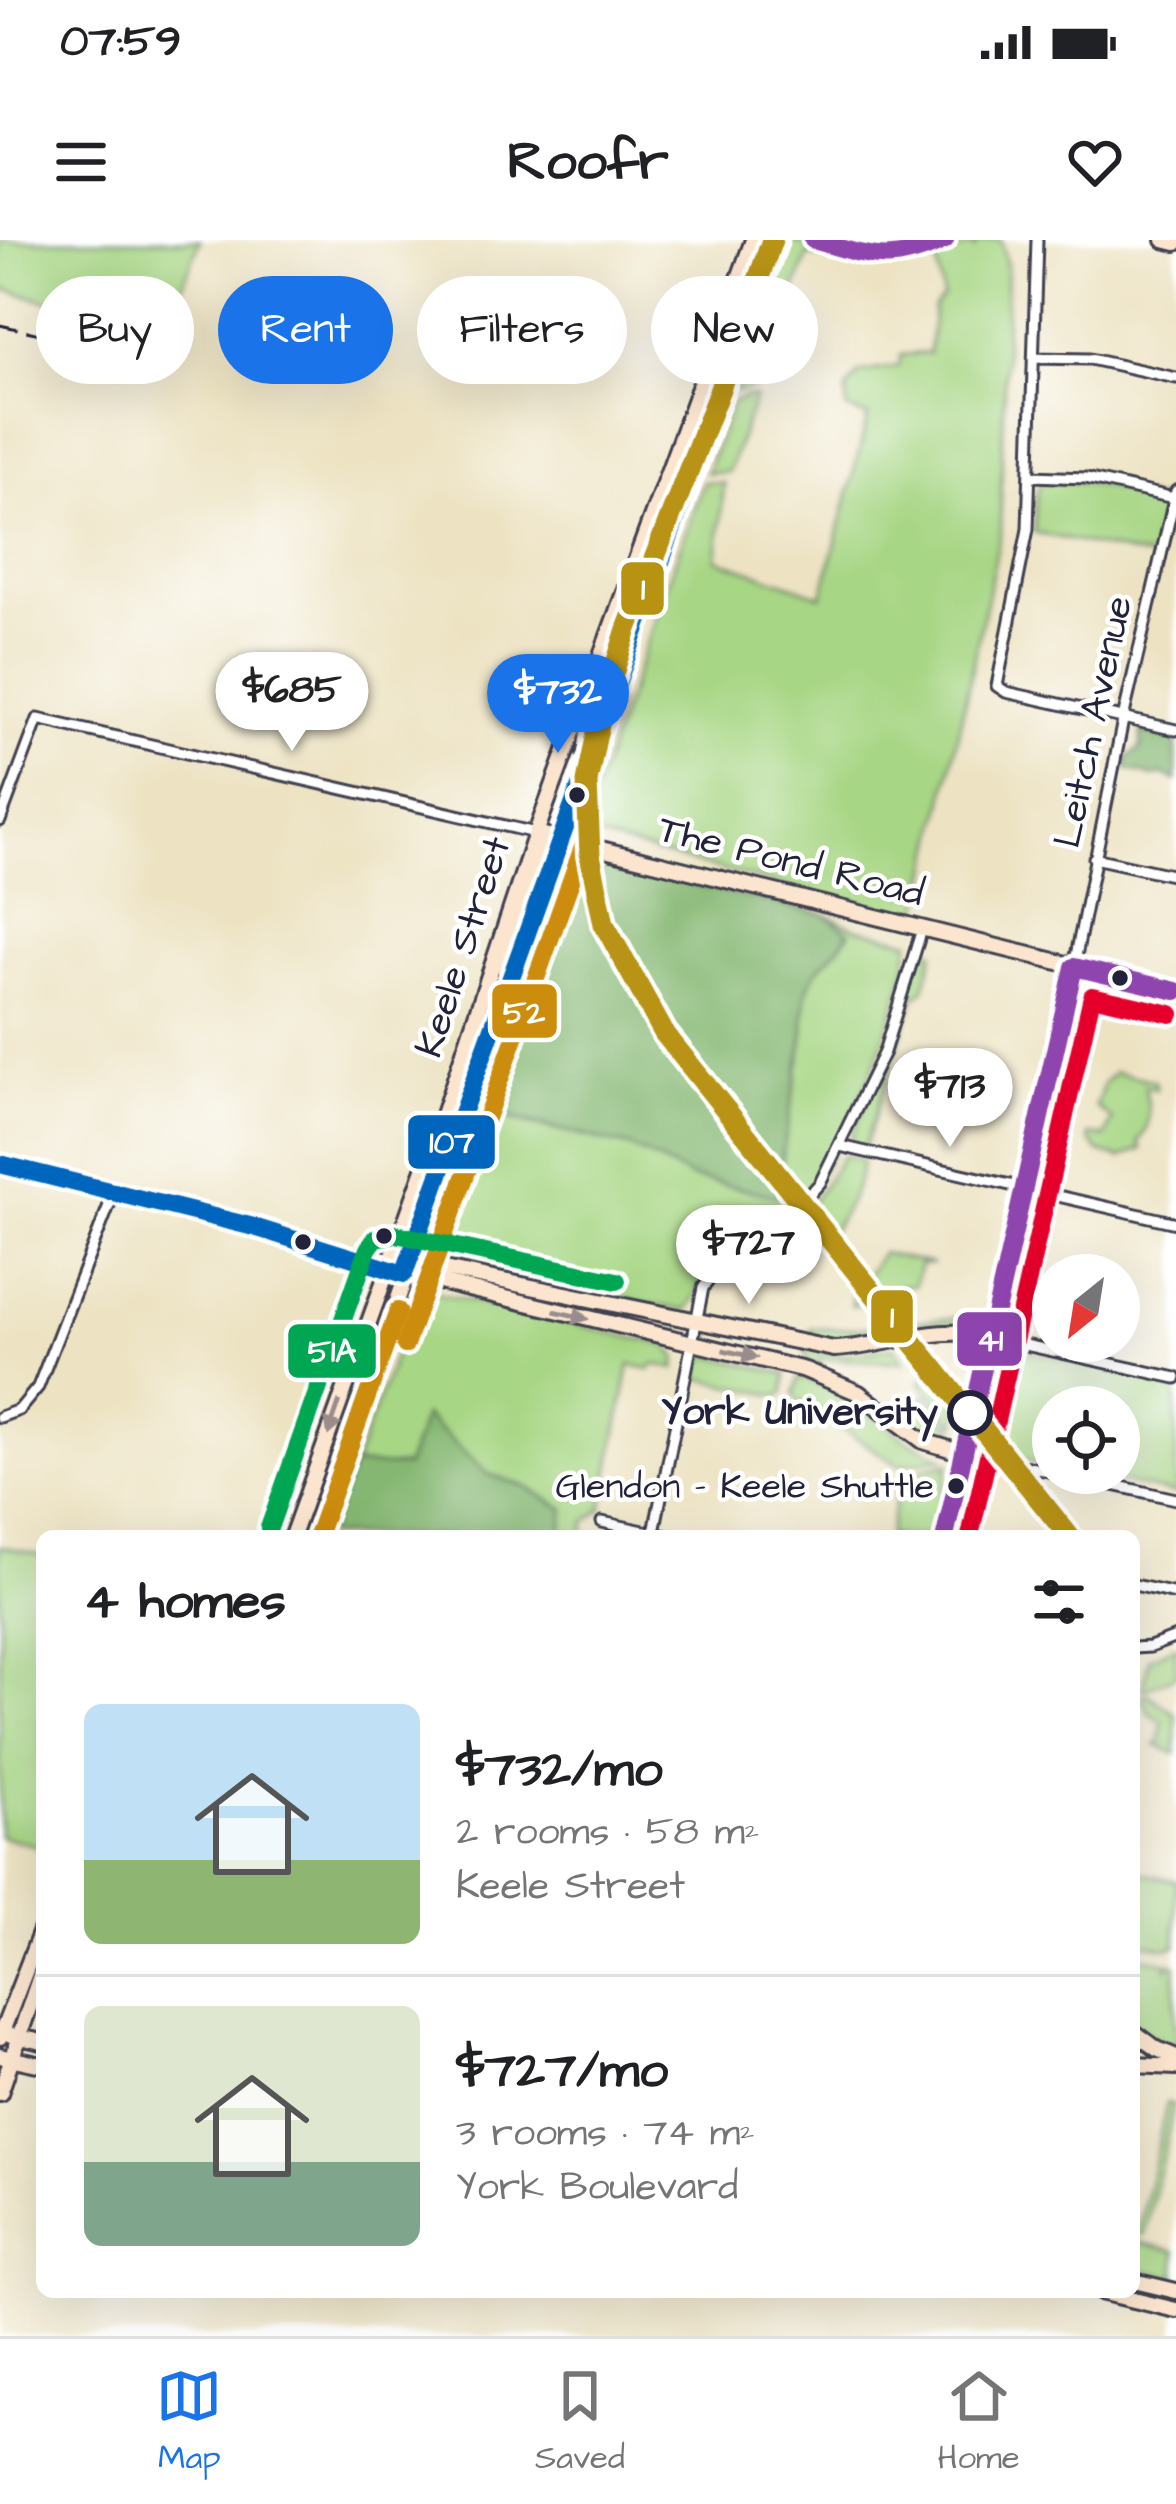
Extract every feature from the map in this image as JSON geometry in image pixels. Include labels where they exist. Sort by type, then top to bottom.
[{"type":"main road","name":"Keele Street","points":[[294,1530],[437,1133],[536,833],[753,240]]},
{"type":"main road","name":"Keele Street","points":[[315,1530],[777,240]]},
{"type":"main road","points":[[813,240],[880,259],[914,254],[938,242]]},
{"type":"main road","points":[[863,240],[938,242]]},
{"type":"main road","points":[[1164,240],[1176,243]]},
{"type":"main road","points":[[560,839],[560,824],[584,757],[594,674]]},
{"type":"main road","points":[[497,1015],[516,923],[541,851],[536,833]]},
{"type":"main road","name":"The Pond Road","points":[[536,833],[1176,991]]},
{"type":"main road","points":[[946,1530],[1074,967]]},
{"type":"main road","points":[[389,1263],[844,1384],[908,1432],[963,1453]]},
{"type":"main road","points":[[406,1268],[835,1349],[870,1348],[932,1333],[963,1331],[989,1337]]},
{"type":"main road","points":[[314,1473],[332,1480]]},
{"type":"main road","points":[[36,1943],[0,2034],[36,2041]]},
{"type":"main road","points":[[0,2092],[5,2057],[18,2037],[36,1987]]},
{"type":"main road","points":[[1140,2036],[1176,2057]]},
{"type":"main road","points":[[5,2057],[36,2064]]},
{"type":"main road","points":[[1140,2065],[1176,2067]]},
{"type":"main road","points":[[1140,2282],[1176,2291]]},
{"type":"main road","points":[[1125,2298],[1176,2310]]},
{"type":"street","points":[[1037,240],[1032,476],[1022,574],[997,686],[1006,692],[1176,730]]},
{"type":"street","points":[[1034,358],[1090,358],[1176,378]]},
{"type":"street","points":[[1032,476],[1086,478],[1175,494]]},
{"type":"street","name":"Leitch Avenue","points":[[1074,967],[1123,719],[1175,494]]},
{"type":"street","points":[[1162,550],[1176,553]]},
{"type":"street","name":"The Pond Road","points":[[0,821],[38,719],[536,833]]},
{"type":"street","points":[[1094,858],[1176,876]]},
{"type":"street","points":[[654,1530],[703,1288],[714,1270],[799,1208],[820,1183],[884,1052],[922,929]]},
{"type":"street","points":[[840,1146],[1176,1223]]},
{"type":"street","points":[[0,1164],[389,1263]]},
{"type":"street","points":[[0,1417],[20,1410],[34,1396],[115,1190]]},
{"type":"street","points":[[989,1337],[1176,1378]]},
{"type":"street","points":[[788,1366],[791,1342]]},
{"type":"street","points":[[963,1453],[1032,1467]]},
{"type":"street","points":[[1140,1491],[1176,1499]]},
{"type":"street","points":[[602,1522],[644,1530]]},
{"type":"street","points":[[1140,1586],[1176,1594]]},
{"type":"street","points":[[1140,1648],[1176,1636]]},
{"type":"green space","points":[[0,240],[200,240],[186,276],[36,276],[36,298],[0,288]]},
{"type":"green space","points":[[987,240],[1001,240],[1007,266],[1000,536],[919,917],[828,896],[913,920],[584,834],[582,827],[703,482],[724,483],[717,559],[822,596],[868,417],[847,409],[847,389],[859,373],[899,366],[901,355],[929,353],[934,307],[943,297],[936,257],[972,245],[974,249]]},
{"type":"green space","points":[[790,243],[854,262],[808,255],[800,276],[778,276]]},
{"type":"green space","points":[[738,384],[760,384],[759,387],[735,392]]},
{"type":"green space","points":[[755,398],[728,472],[706,473],[732,402]]},
{"type":"green space","points":[[1042,482],[1086,482],[1162,500],[1166,510],[1154,559],[1034,532],[1037,490]]},
{"type":"green space","points":[[1141,732],[1176,740],[1176,781],[1127,769],[1127,758],[1141,748]]},
{"type":"green space","points":[[574,859],[825,914],[849,932],[815,974],[807,992],[777,1196],[692,1178],[630,1147],[491,1113]]},
{"type":"green space","points":[[825,914],[856,928],[910,941],[885,1038],[854,1112],[819,1175],[793,1206],[719,1258],[686,1311],[433,1258],[430,1253],[477,1112],[630,1147],[692,1178],[777,1196],[807,992],[814,974],[849,933]]},
{"type":"green space","points":[[922,947],[934,952],[924,990],[914,998],[865,1144],[859,1147],[851,1136],[891,1048]]},
{"type":"green space","points":[[1115,1072],[1155,1081],[1156,1089],[1145,1087],[1149,1114],[1139,1142],[1142,1149],[1120,1158],[1099,1152],[1089,1139],[1090,1135],[1105,1137],[1112,1120],[1096,1107],[1104,1083]]},
{"type":"green space","points":[[848,1155],[862,1162],[860,1172],[851,1199],[831,1232],[763,1242],[809,1206],[841,1158]]},
{"type":"green space","points":[[881,1253],[933,1264],[920,1264],[915,1284],[866,1294],[866,1304],[852,1306],[852,1297]]},
{"type":"green space","points":[[419,1289],[666,1345],[677,1356],[676,1369],[630,1365],[602,1509],[586,1521],[584,1530],[562,1530],[564,1508],[524,1486],[488,1474],[425,1417],[406,1466],[354,1465]]},
{"type":"green space","points":[[967,1318],[966,1325],[850,1339],[810,1337],[811,1328]]},
{"type":"green space","points":[[1000,1345],[1032,1352],[1032,1362],[1077,1362],[1176,1384],[1176,1494],[1140,1486],[1140,1386],[1032,1386],[1032,1462],[974,1448],[972,1437],[978,1429],[993,1350]]},
{"type":"green space","points":[[894,1347],[904,1362],[820,1359],[818,1364],[807,1362],[805,1350],[845,1354]]},
{"type":"green space","points":[[711,1356],[786,1374],[784,1393],[778,1396],[697,1378],[702,1361]]},
{"type":"green space","points":[[928,1374],[964,1382],[956,1426],[920,1382]]},
{"type":"green space","points":[[799,1377],[848,1395],[904,1438],[943,1458],[898,1465],[798,1400],[794,1394]]},
{"type":"green space","points":[[924,1397],[955,1432],[952,1445],[916,1428],[903,1408]]},
{"type":"green space","points":[[424,1416],[488,1474],[524,1486],[565,1509],[562,1530],[328,1530],[354,1465],[406,1466]]},
{"type":"green space","points":[[949,1464],[935,1530],[889,1530],[901,1484],[930,1468]]},
{"type":"green space","points":[[0,1546],[36,1554],[36,1845],[0,1836]]},
{"type":"green space","points":[[1176,1646],[1176,1675],[1143,1690],[1149,1658]]},
{"type":"green space","points":[[1147,1694],[1176,1714],[1176,1754],[1156,1745],[1162,1721],[1150,1714],[1141,1697]]},
{"type":"green space","points":[[1140,1872],[1176,1881],[1176,1946],[1140,1942]]},
{"type":"green space","points":[[1140,1956],[1167,1963],[1167,1968],[1170,1963],[1176,1965],[1176,2047],[1140,2028]]},
{"type":"green space","points":[[1167,2103],[1174,2105],[1145,2235],[1140,2234]]},
{"type":"green space","points":[[1140,2242],[1176,2251],[1176,2277],[1140,2269]]},
{"type":"railway","points":[[0,325],[36,333]]},
{"type":"transit line","name":"1","points":[[772,240],[627,629],[602,709],[587,782],[590,855],[604,924],[664,1033],[1064,1530]]},
{"type":"transit line","name":"107","points":[[0,1164],[254,1227],[404,1274],[777,240]]},
{"type":"transit line","name":"41","points":[[813,240],[879,256],[908,254],[945,240]]},
{"type":"transit line","name":"52","points":[[405,1345],[583,847]]},
{"type":"transit line","name":"41","points":[[1074,967],[1176,991]]},
{"type":"transit line","name":"41","points":[[946,1530],[1074,967]]},
{"type":"transit line","points":[[971,1530],[1092,996],[1171,1014]]},
{"type":"transit line","name":"51A","points":[[269,1528],[368,1249],[376,1238],[396,1234],[617,1281]]},
{"type":"transit line","name":"52","points":[[319,1530],[398,1311]]},
{"type":"place","name":"York University","points":[[970,1413]]},
{"type":"place","name":"Glendon - Keele Shuttle","points":[[956,1486]]}]
